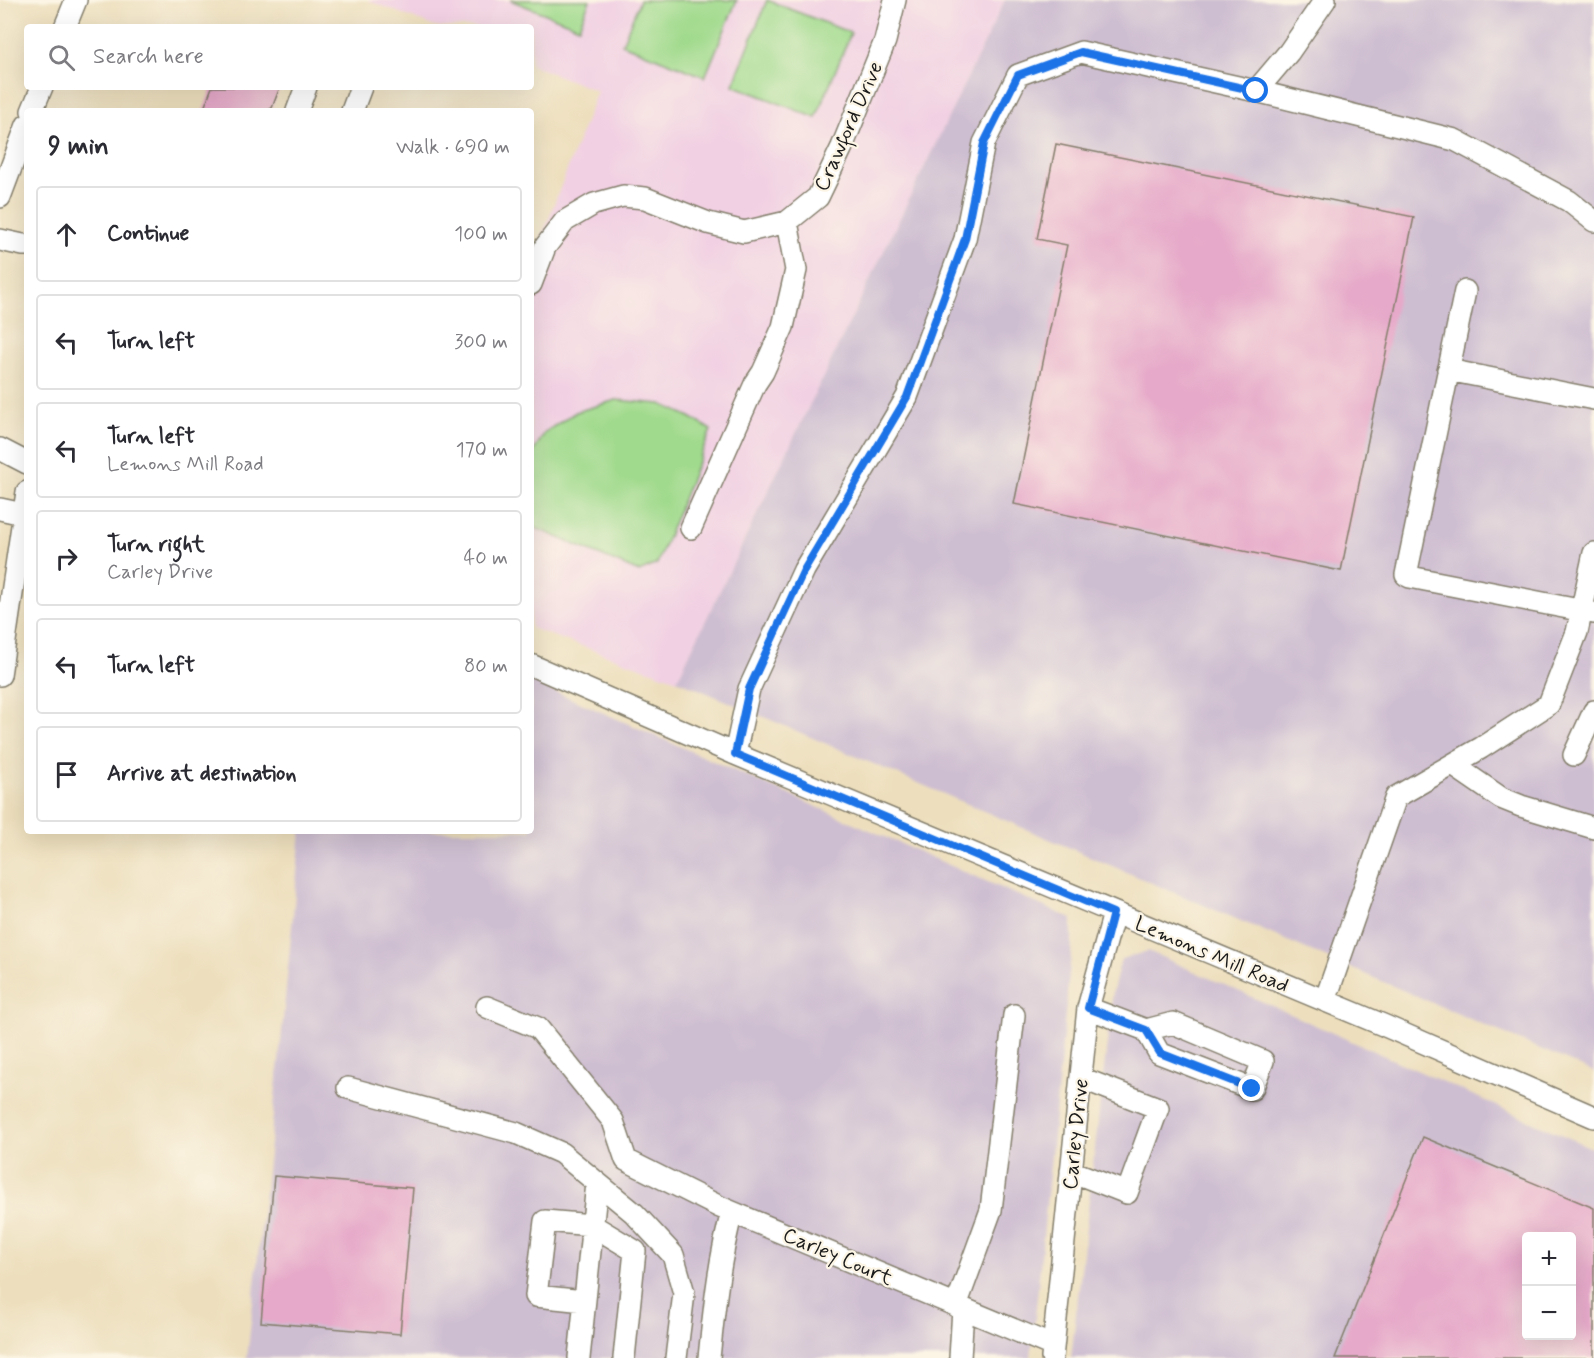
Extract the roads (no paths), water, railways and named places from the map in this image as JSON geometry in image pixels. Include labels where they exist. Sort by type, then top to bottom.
[{"type":"street","points":[[66,24],[76,0]]},
{"type":"street","name":"Crawford Drive","points":[[534,276],[545,247],[565,221],[594,204],[623,196],[645,198],[708,223],[744,232],[787,222],[818,197],[842,147],[885,41],[895,0]]},
{"type":"street","points":[[1256,91],[1289,52],[1325,0]]},
{"type":"street","points":[[735,754],[749,689],[804,570],[907,397],[965,239],[984,143],[1018,75],[1081,52],[1256,91],[1455,140],[1569,201],[1594,221]]},
{"type":"street","points":[[33,108],[41,90]]},
{"type":"street","points":[[298,108],[305,90]]},
{"type":"street","points":[[353,108],[360,90]]},
{"type":"street","points":[[0,197],[24,133]]},
{"type":"street","points":[[691,528],[783,327],[796,270],[787,222]]},
{"type":"street","points":[[0,240],[24,245]]},
{"type":"street","points":[[1465,291],[1406,574],[1410,577],[1588,612]]},
{"type":"street","points":[[1448,370],[1594,399]]},
{"type":"street","points":[[0,449],[24,461]]},
{"type":"street","points":[[0,675],[24,508]]},
{"type":"street","points":[[0,509],[23,514]]},
{"type":"street","points":[[1325,1001],[1396,797],[1453,765],[1549,704],[1577,632],[1588,612],[1594,553]]},
{"type":"street","name":"Lemons Mill Road","points":[[534,666],[735,754],[1325,1001],[1594,1117]]},
{"type":"street","points":[[1574,755],[1594,711]]},
{"type":"street","points":[[1453,765],[1501,798],[1594,828]]},
{"type":"street","name":"Carley Drive","points":[[1052,1352],[1088,1008],[1113,913]]},
{"type":"street","name":"Carley Court","points":[[487,1007],[538,1028],[613,1120],[626,1160],[732,1212],[959,1307],[1052,1352]]},
{"type":"street","points":[[1088,1008],[1146,1030],[1173,1023],[1263,1061],[1252,1089],[1160,1053],[1146,1030]]},
{"type":"street","points":[[960,1358],[959,1307],[991,1210],[1014,1015]]},
{"type":"street","points":[[1071,1171],[1127,1193],[1158,1108],[1081,1078]]},
{"type":"street","points":[[348,1088],[516,1132],[561,1154],[634,1213],[673,1255],[684,1293],[676,1358]]},
{"type":"street","points":[[579,1358],[597,1183]]},
{"type":"street","points":[[709,1358],[725,1237],[732,1212]]},
{"type":"street","points":[[585,1301],[536,1296],[545,1221],[592,1224],[635,1251],[624,1358]]}]
